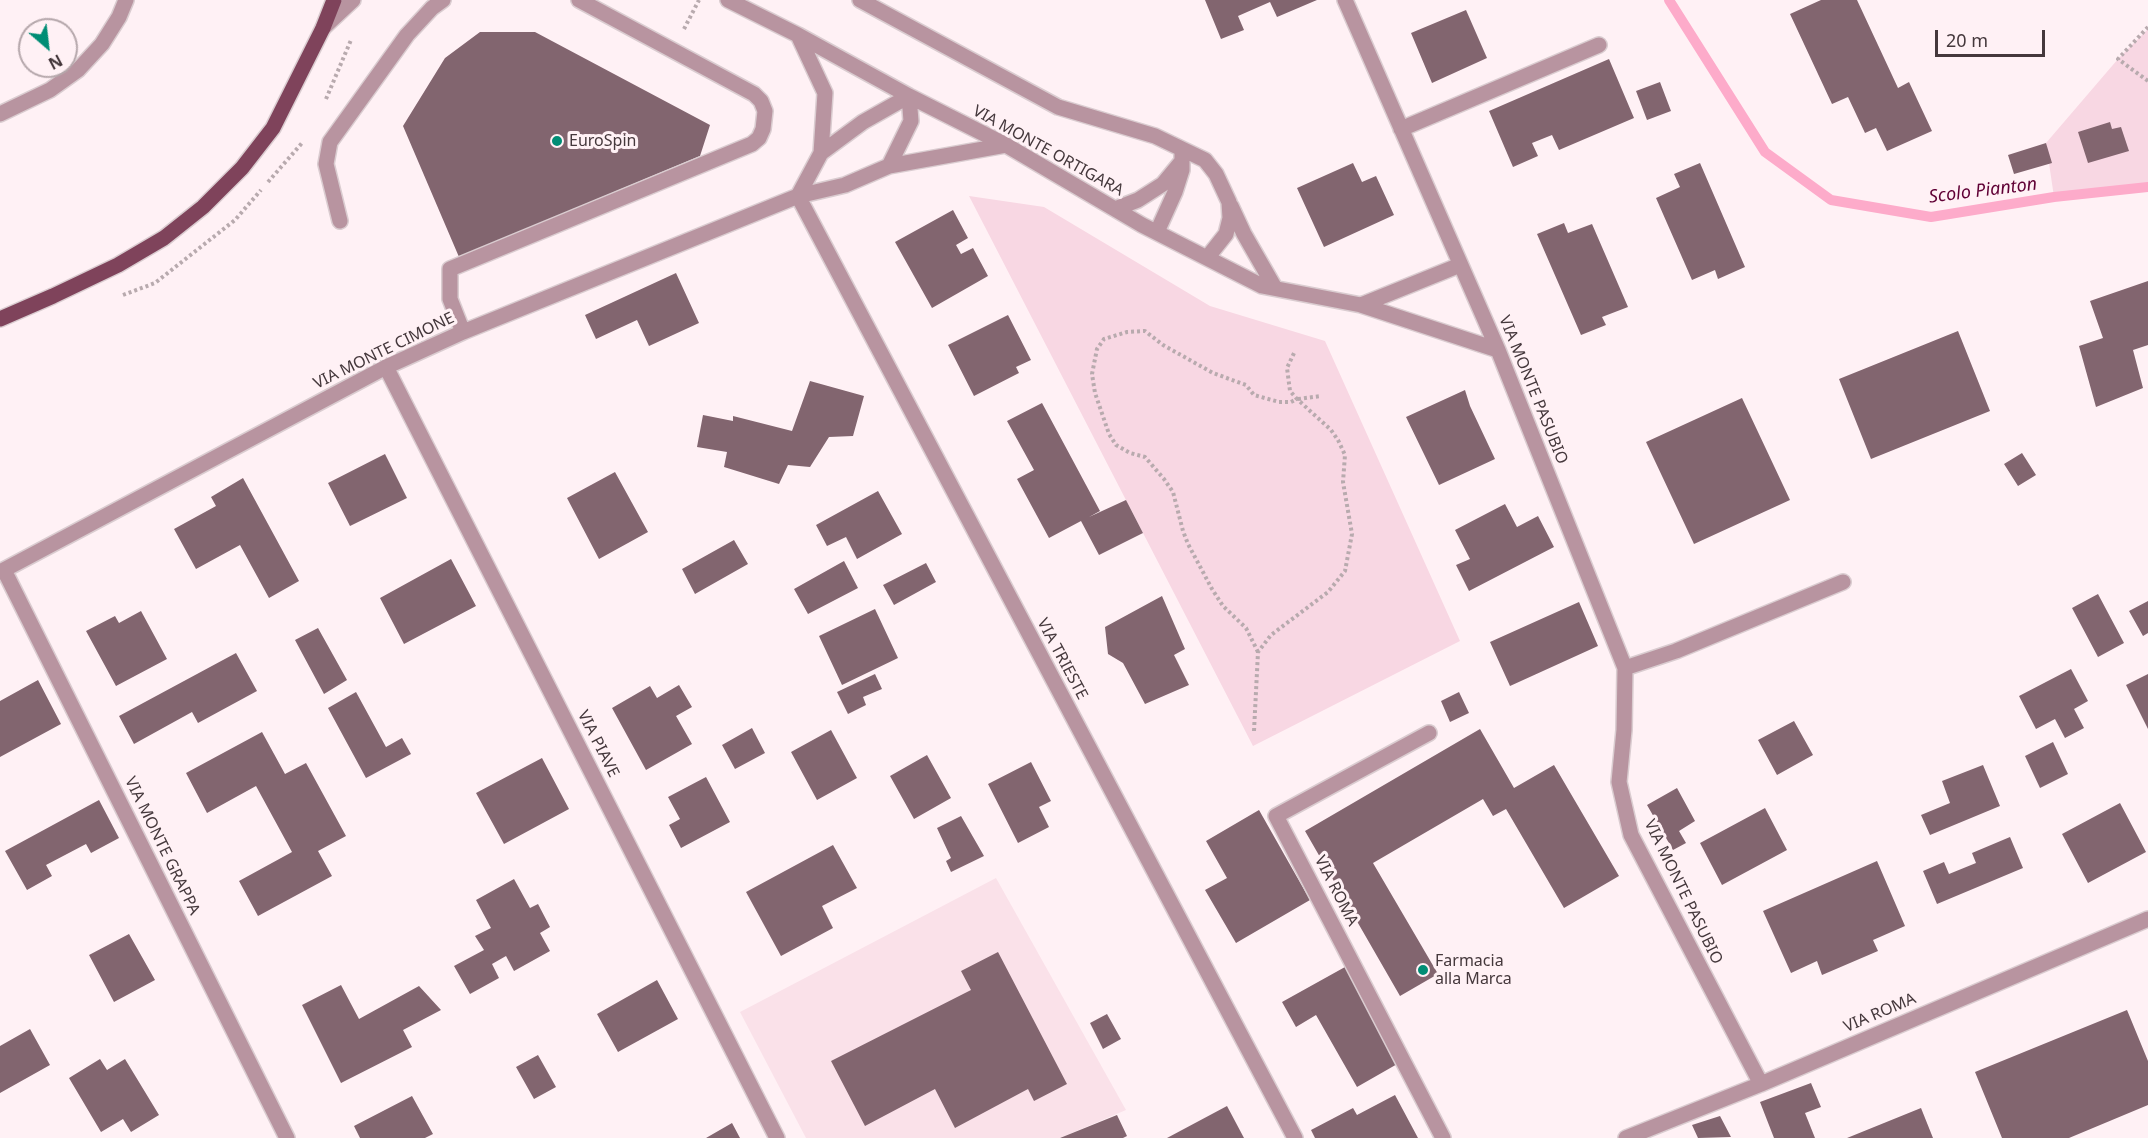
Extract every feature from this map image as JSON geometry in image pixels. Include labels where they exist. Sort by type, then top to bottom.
[{"type":"main road","points":[[0,319],[118,265],[164,238],[203,207],[242,168],[273,128],[323,28],[334,0]]},
{"type":"street","points":[[0,114],[50,90],[78,70],[102,44],[119,17],[126,0]]},
{"type":"street","points":[[323,28],[326,0]]},
{"type":"street","points":[[323,28],[353,0]]},
{"type":"street","points":[[340,221],[326,164],[330,142],[407,35],[432,8],[443,0]]},
{"type":"street","points":[[463,332],[450,299],[450,269],[752,144],[759,138],[763,129],[765,111],[754,94],[579,0]]},
{"type":"street","name":"VIA MONTE ORTIGARA","points":[[728,0],[1006,145],[1115,209],[1262,286],[1361,305],[1498,350]]},
{"type":"street","points":[[860,0],[1058,107],[1155,136],[1182,155],[1205,160],[1216,174],[1244,234],[1275,288]]},
{"type":"street","name":"VIA MONTE PASUBIO","points":[[1346,0],[1498,350],[1625,668],[1624,730],[1618,782],[1631,836],[1761,1084]]},
{"type":"street","points":[[798,35],[825,93],[821,153],[798,196]]},
{"type":"street","points":[[1401,129],[1599,45]]},
{"type":"street","points":[[821,153],[863,122],[909,96],[910,121],[890,166]]},
{"type":"street","name":"VIA MONTE CIMONE","points":[[2,571],[386,367],[463,332],[798,196],[845,185],[890,166],[1006,145]]},
{"type":"street","points":[[1115,209],[1138,200],[1162,184],[1182,155]]},
{"type":"street","points":[[1157,232],[1175,192],[1182,170],[1182,155]]},
{"type":"street","name":"VIA TRIESTE","points":[[798,196],[1294,1138]]},
{"type":"street","points":[[1207,258],[1226,234],[1230,218],[1229,202]]},
{"type":"street","points":[[1361,305],[1460,265]]},
{"type":"street","name":"VIA PIAVE","points":[[386,367],[777,1138]]},
{"type":"street","name":"VIA MONTE GRAPPA","points":[[2,571],[287,1138]]},
{"type":"street","points":[[1625,668],[1676,651],[1843,582]]},
{"type":"street","name":"VIA ROMA","points":[[1428,733],[1276,816],[1443,1138]]},
{"type":"street","name":"VIA ROMA","points":[[1626,1138],[1761,1084],[2148,919]]},
{"type":"path","points":[[2148,27],[2118,60],[2148,81]]},
{"type":"path","points":[[1254,731],[1258,652],[1246,628],[1223,606],[1212,589],[1188,544],[1173,492],[1164,478],[1145,456],[1130,453],[1116,445],[1109,434],[1095,393],[1092,374],[1097,349],[1104,339],[1126,332],[1145,331],[1163,345],[1213,373],[1246,385],[1254,395],[1280,402],[1321,396]]},
{"type":"path","points":[[1258,652],[1271,635],[1328,592],[1346,571],[1352,534],[1343,482],[1345,455],[1330,430],[1290,391],[1287,368],[1294,353]]},
{"type":"shaded area","points":[[2148,29],[2148,187],[2054,197],[2046,143],[2118,59]]},
{"type":"shaded area","points":[[969,196],[1044,207],[1210,306],[1325,341],[1460,641],[1253,746]]},
{"type":"shaded area","points":[[996,878],[1126,1110],[1060,1138],[806,1138],[740,1012]]},
{"type":"building","points":[[1205,0],[1317,0],[1277,17],[1270,2],[1238,16],[1244,30],[1221,39]]},
{"type":"building","points":[[1821,0],[1857,0],[1898,88],[1909,82],[1932,131],[1887,151],[1876,128],[1865,133],[1848,97],[1832,104],[1790,14]]},
{"type":"building","points":[[1466,10],[1487,58],[1432,83],[1411,33]]},
{"type":"building","name":"EuroSpin","points":[[480,32],[535,32],[710,125],[700,156],[459,257],[403,126],[445,58]]},
{"type":"building","points":[[1609,59],[1634,118],[1559,150],[1552,135],[1532,143],[1538,156],[1513,167],[1489,111]]},
{"type":"building","points":[[1660,82],[1671,111],[1647,120],[1636,91]]},
{"type":"building","points":[[2110,122],[2112,129],[2121,127],[2129,151],[2088,163],[2078,132]]},
{"type":"building","points":[[2046,143],[2052,163],[2014,174],[2008,155]]},
{"type":"building","points":[[1353,163],[1362,182],[1376,176],[1394,215],[1324,247],[1297,188]]},
{"type":"building","points":[[1700,163],[1745,267],[1718,279],[1715,270],[1692,280],[1656,198],[1680,187],[1674,174]]},
{"type":"building","points":[[953,210],[968,238],[956,245],[961,254],[973,248],[988,276],[932,308],[895,242]]},
{"type":"building","points":[[1564,223],[1568,233],[1592,224],[1628,307],[1602,317],[1606,325],[1581,335],[1537,234]]},
{"type":"building","points":[[676,273],[699,323],[649,346],[637,320],[596,339],[585,315]]},
{"type":"building","points":[[2148,281],[2148,345],[2133,350],[2143,388],[2096,407],[2079,346],[2103,338],[2090,301]]},
{"type":"building","points":[[1008,315],[1031,360],[1016,367],[1019,373],[974,396],[948,345]]},
{"type":"building","points":[[1958,331],[1990,411],[1871,459],[1839,379]]},
{"type":"building","points":[[810,381],[864,396],[853,436],[829,437],[810,467],[788,465],[779,484],[724,467],[727,452],[697,447],[703,415],[733,421],[733,416],[792,431]]},
{"type":"building","points":[[1465,390],[1495,459],[1439,485],[1406,417]]},
{"type":"building","points":[[1742,398],[1790,500],[1694,544],[1646,442]]},
{"type":"building","points":[[1042,403],[1100,511],[1089,517],[1126,500],[1143,533],[1099,555],[1081,521],[1049,538],[1017,479],[1034,470],[1007,421]]},
{"type":"building","points":[[2022,453],[2036,475],[2018,486],[2004,464]]},
{"type":"building","points":[[385,454],[407,498],[350,526],[328,483]]},
{"type":"building","points":[[615,472],[648,532],[599,559],[567,498]]},
{"type":"building","points":[[243,478],[299,581],[269,598],[240,545],[196,569],[174,529],[216,506],[211,497]]},
{"type":"building","points":[[878,491],[902,534],[857,559],[846,537],[827,546],[816,525]]},
{"type":"building","points":[[1505,504],[1517,527],[1538,516],[1554,547],[1469,591],[1456,565],[1470,559],[1455,530]]},
{"type":"building","points":[[734,540],[748,564],[695,594],[682,569]]},
{"type":"building","points":[[451,559],[476,606],[404,644],[380,598]]},
{"type":"building","points":[[844,561],[858,588],[808,614],[794,589]]},
{"type":"building","points":[[926,563],[936,582],[894,605],[883,585]]},
{"type":"building","points":[[2098,594],[2124,643],[2098,657],[2072,608]]},
{"type":"building","points":[[1162,596],[1185,649],[1174,655],[1189,685],[1145,704],[1123,663],[1108,654],[1105,627]]},
{"type":"building","points":[[2148,601],[2148,633],[2143,636],[2129,611]]},
{"type":"building","points":[[1579,602],[1598,646],[1510,686],[1490,642]]},
{"type":"building","points":[[875,609],[898,658],[842,685],[819,636]]},
{"type":"building","points":[[141,611],[167,659],[116,686],[86,631],[115,616],[119,623]]},
{"type":"building","points":[[318,628],[347,680],[324,694],[295,640]]},
{"type":"building","points":[[236,653],[257,691],[198,723],[192,712],[134,744],[119,716]]},
{"type":"building","points":[[2071,669],[2088,701],[2074,709],[2084,728],[2065,738],[2055,719],[2036,729],[2019,696]]},
{"type":"building","points":[[875,674],[882,689],[863,697],[866,705],[848,714],[837,692]]},
{"type":"building","points":[[2148,674],[2148,729],[2126,685]]},
{"type":"building","points":[[38,680],[61,724],[0,757],[0,701]]},
{"type":"building","points":[[679,685],[692,707],[676,716],[692,744],[646,770],[612,708],[650,686],[657,698]]},
{"type":"building","points":[[356,692],[386,747],[402,738],[411,754],[366,778],[328,708]]},
{"type":"building","points":[[1459,692],[1469,713],[1450,722],[1441,701]]},
{"type":"building","points":[[1794,721],[1813,755],[1777,775],[1758,740]]},
{"type":"building","points":[[752,728],[765,753],[735,769],[722,745]]},
{"type":"building","points":[[1480,729],[1514,788],[1554,765],[1619,876],[1564,908],[1506,809],[1493,816],[1483,799],[1373,863],[1438,974],[1400,996],[1305,831]]},
{"type":"building","points":[[831,730],[857,778],[817,800],[791,752]]},
{"type":"building","points":[[262,732],[285,774],[306,763],[346,836],[318,851],[332,876],[258,916],[239,881],[292,852],[256,786],[207,813],[186,773]]},
{"type":"building","points":[[2053,742],[2068,774],[2040,788],[2025,756]]},
{"type":"building","points":[[927,755],[951,798],[914,819],[890,776]]},
{"type":"building","points":[[542,758],[569,809],[504,844],[476,793]]},
{"type":"building","points":[[1031,762],[1051,801],[1039,807],[1049,827],[1018,843],[988,784]]},
{"type":"building","points":[[1983,765],[2000,806],[1930,835],[1921,815],[1950,803],[1942,781]]},
{"type":"building","points":[[706,777],[730,822],[681,848],[669,825],[680,819],[668,797]]},
{"type":"building","points":[[1677,788],[1695,821],[1679,831],[1686,843],[1673,850],[1647,805]]},
{"type":"building","points":[[99,800],[119,838],[91,853],[86,844],[46,865],[52,876],[27,890],[5,851]]},
{"type":"building","points":[[2120,803],[2146,852],[2088,883],[2062,834]]},
{"type":"building","points":[[1765,808],[1787,850],[1722,885],[1700,843]]},
{"type":"building","points":[[1259,810],[1310,900],[1236,943],[1205,890],[1227,878],[1206,841]]},
{"type":"building","points":[[961,816],[984,856],[951,872],[946,861],[951,858],[937,828]]},
{"type":"building","points":[[2010,837],[2023,868],[1937,904],[1923,871],[1944,862],[1949,874],[1976,863],[1972,853]]},
{"type":"building","points":[[833,845],[857,888],[822,906],[833,928],[781,956],[746,892]]},
{"type":"building","points":[[1877,861],[1905,926],[1873,940],[1878,951],[1822,975],[1817,961],[1791,973],[1763,911]]},
{"type":"building","points":[[514,879],[530,908],[538,904],[550,927],[540,933],[550,951],[514,971],[506,956],[492,964],[499,978],[470,994],[454,966],[484,950],[475,936],[491,928],[476,900]]},
{"type":"building","points":[[129,934],[155,980],[114,1002],[89,955]]},
{"type":"building","points":[[998,952],[1067,1084],[1034,1101],[1028,1089],[955,1128],[935,1089],[865,1126],[831,1061],[971,990],[961,971]]},
{"type":"building","points":[[1345,967],[1399,1063],[1357,1087],[1316,1015],[1296,1027],[1282,1002]]},
{"type":"building","points":[[657,980],[678,1019],[618,1052],[597,1014]]},
{"type":"building","points":[[341,985],[359,1019],[419,986],[441,1010],[403,1030],[412,1047],[341,1083],[302,1005]]},
{"type":"building","points":[[2127,1010],[2148,1061],[2148,1105],[2069,1138],[2002,1138],[1975,1072]]},
{"type":"building","points":[[1107,1014],[1121,1039],[1103,1049],[1090,1023]]},
{"type":"building","points":[[30,1029],[50,1065],[0,1093],[0,1046]]},
{"type":"building","points":[[538,1055],[556,1087],[534,1099],[516,1067]]},
{"type":"building","points":[[100,1059],[107,1070],[125,1059],[159,1115],[131,1132],[123,1119],[101,1132],[69,1078]]},
{"type":"building","points":[[1811,1083],[1821,1107],[1805,1113],[1815,1138],[1774,1138],[1760,1102]]},
{"type":"building","points":[[1395,1095],[1418,1138],[1315,1138],[1311,1130],[1353,1108],[1357,1115]]},
{"type":"building","points":[[412,1096],[433,1134],[425,1138],[360,1138],[354,1126]]},
{"type":"building","points":[[1227,1106],[1244,1138],[1167,1138]]},
{"type":"building","points":[[1921,1108],[1933,1138],[1847,1138]]},
{"type":"building","points":[[1117,1115],[1127,1136],[1123,1138],[1060,1138]]},
{"type":"building","points":[[1720,1116],[1731,1137],[1698,1138],[1692,1125]]},
{"type":"building","points":[[732,1123],[740,1138],[706,1138]]},
{"type":"waterway","name":"Scolo Pianton","points":[[1669,0],[1765,152],[1831,200],[1931,217],[2054,197],[2148,187]]},
{"type":"place","name":"EuroSpin","points":[[557,141]]},
{"type":"place","name":"Farmacia alla Marca","points":[[1423,970]]}]
